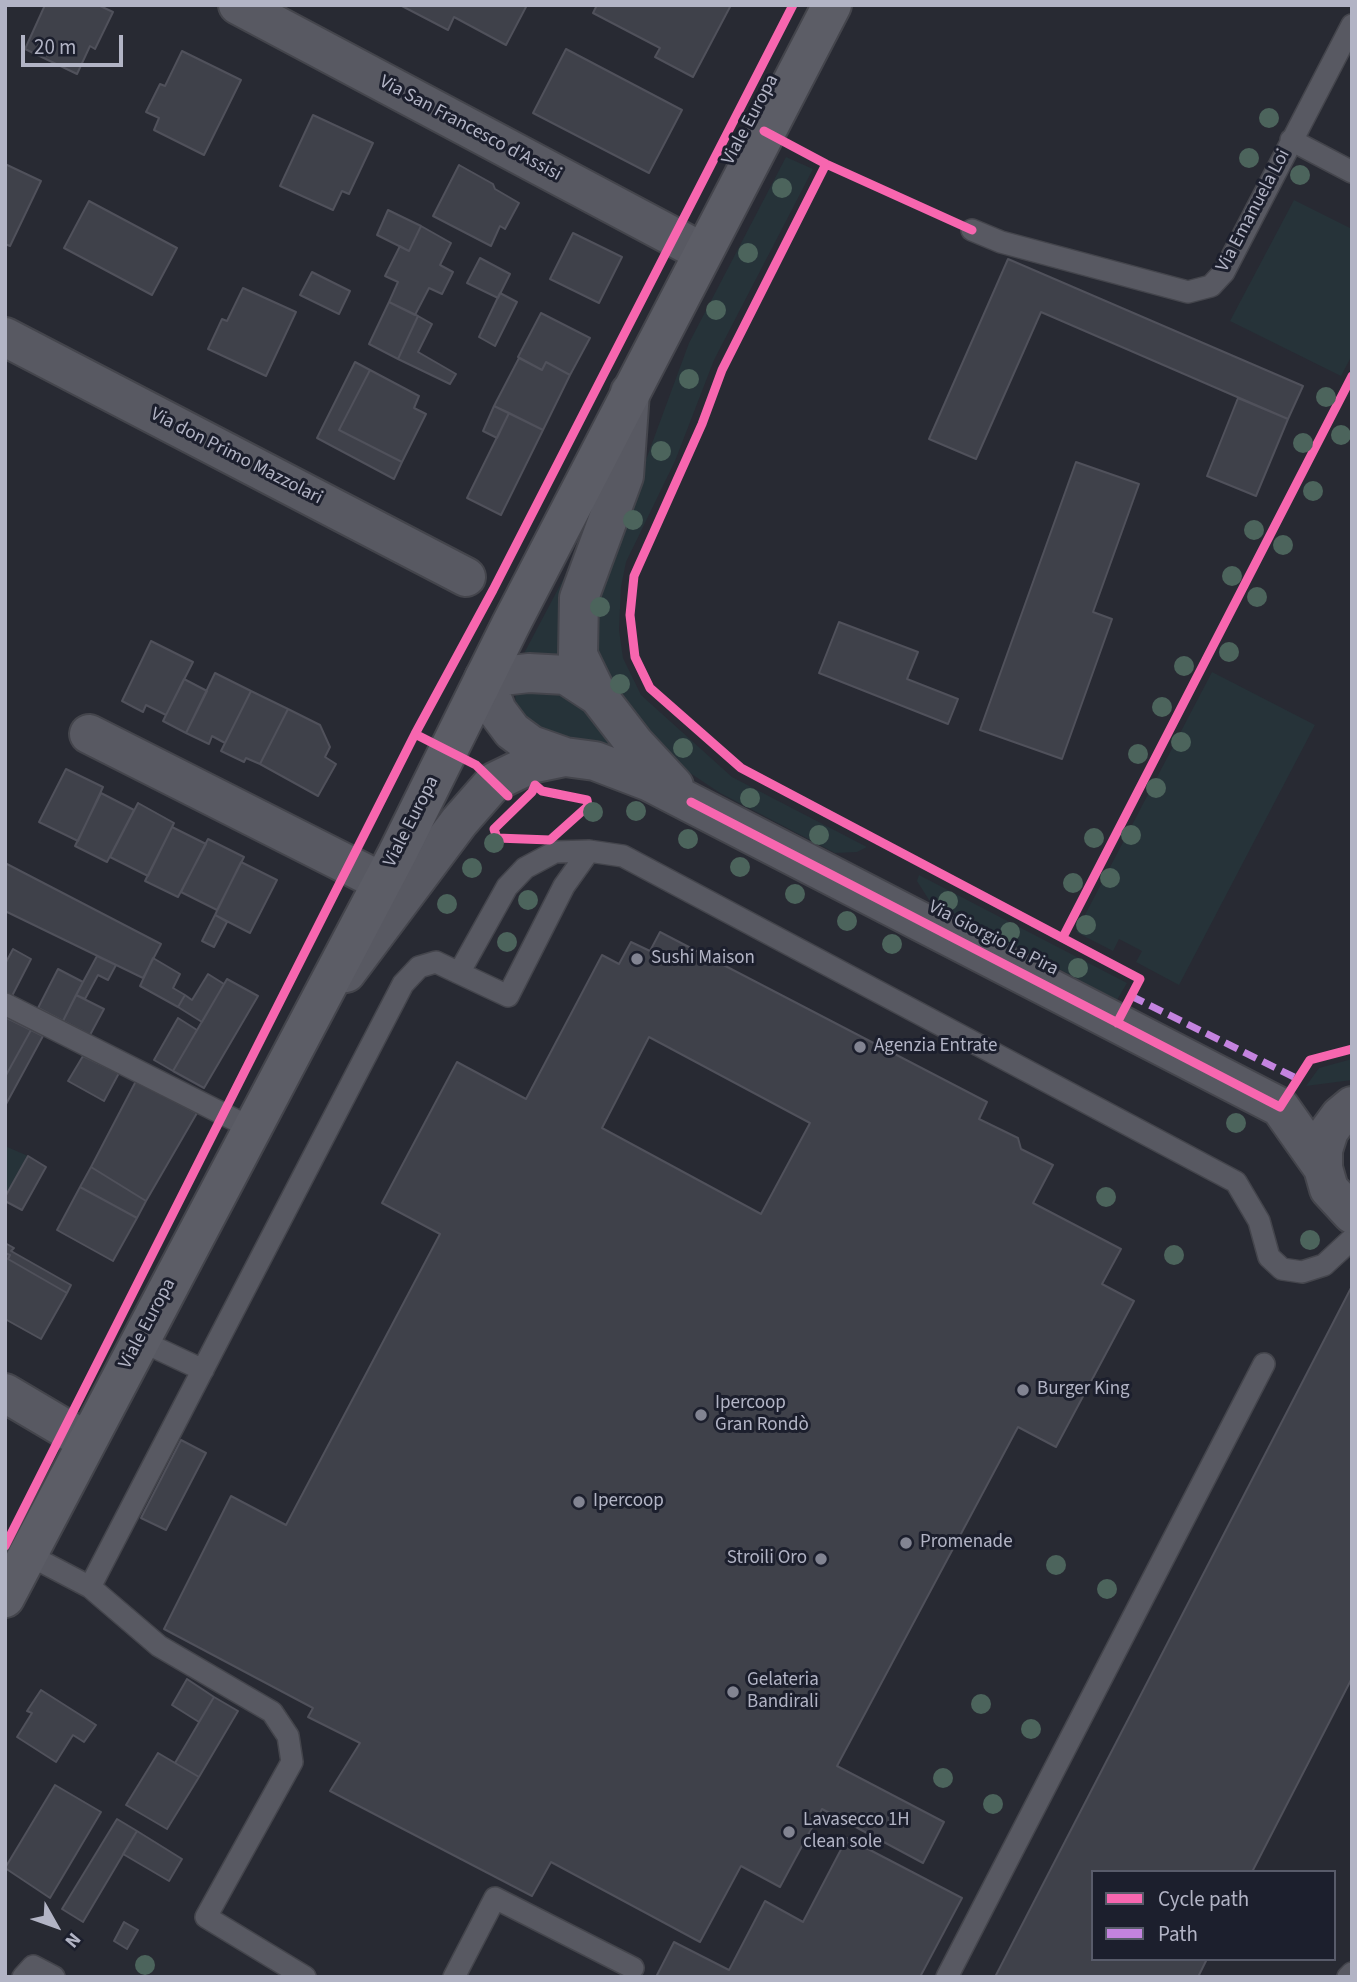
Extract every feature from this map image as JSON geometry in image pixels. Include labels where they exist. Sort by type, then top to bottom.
[{"type":"street","name":"Via San Francesco d'Assisi","points":[[239,5],[702,252]]},
{"type":"street","name":"Viale Europa","points":[[14,1574],[319,1004],[702,252],[832,5]]},
{"type":"street","name":"Via don Primo Mazzolari","points":[[5,337],[466,577]]},
{"type":"street","points":[[630,393],[624,476],[579,598],[578,655],[598,696],[662,776],[691,802]]},
{"type":"street","points":[[598,696],[566,674],[529,673],[484,678],[497,711],[512,731],[531,745],[565,757],[595,761],[691,802]]},
{"type":"street","points":[[89,734],[382,882]]},
{"type":"street","points":[[319,1004],[360,957],[459,822],[494,782],[531,764],[565,757]]},
{"type":"street","name":"Via Giorgio La Pira","points":[[691,802],[1280,1107],[1323,1168],[1329,1189],[1352,1214]]},
{"type":"street","points":[[1323,1168],[1323,1150],[1329,1131],[1352,1105]]},
{"type":"street","name":"Via Giorgio La Pira","points":[[1280,1107],[1352,1105]]},
{"type":"street","points":[[5,1393],[86,1441]]},
{"type":"lane","name":"Via Emanuela Loi","points":[[972,230],[1001,242],[1188,292],[1211,286],[1224,272],[1352,25]]},
{"type":"lane","points":[[1291,141],[1352,172]]},
{"type":"lane","points":[[90,1587],[403,984],[419,967],[436,962],[508,996],[564,886],[589,851]]},
{"type":"lane","points":[[459,973],[507,887],[525,868],[555,852],[589,851],[623,856],[1236,1182],[1259,1221],[1269,1257],[1282,1269],[1302,1272],[1324,1265],[1352,1239]]},
{"type":"lane","points":[[5,1004],[253,1129]]},
{"type":"lane","points":[[139,1340],[203,1370]]},
{"type":"lane","points":[[947,1977],[1264,1364]]},
{"type":"lane","points":[[14,1574],[90,1587],[159,1646],[272,1712],[288,1736],[292,1762],[206,1917],[305,1977]]},
{"type":"lane","points":[[454,1977],[495,1898],[633,1968]]},
{"type":"lane","points":[[23,1977],[33,1966],[54,1977]]},
{"type":"shaded area","points":[[786,157],[813,169],[714,360],[675,461],[626,562],[621,587],[619,630],[623,658],[641,695],[732,777],[867,847],[857,852],[835,853],[720,793],[687,771],[651,740],[620,707],[586,637],[591,609],[689,343]]},
{"type":"shaded area","points":[[1294,200],[1352,229],[1352,355],[1341,376],[1230,321]]},
{"type":"shaded area","points":[[585,538],[565,657],[520,661]]},
{"type":"shaded area","points":[[1212,672],[1315,725],[1179,985],[1136,962],[1142,951],[1119,939],[1113,951],[1076,932]]},
{"type":"shaded area","points":[[526,685],[569,691],[617,747],[538,731],[516,707],[515,693]]},
{"type":"shaded area","points":[[919,875],[1127,983],[1117,1000],[929,900],[917,881]]},
{"type":"shaded area","points":[[1352,1059],[1352,1080],[1306,1086],[1319,1068]]},
{"type":"shaded area","points":[[5,1146],[28,1156],[5,1197]]},
{"type":"building","points":[[45,5],[98,5],[113,12],[95,49],[90,46],[77,74],[25,49]]},
{"type":"building","points":[[400,5],[527,5],[506,45],[454,17],[448,30]]},
{"type":"building","points":[[597,5],[731,5],[693,77],[655,57],[660,48],[593,13]]},
{"type":"building","points":[[566,49],[682,110],[649,173],[533,113]]},
{"type":"building","points":[[182,51],[241,80],[204,155],[154,130],[159,118],[146,112],[160,84],[165,86]]},
{"type":"building","points":[[313,115],[373,143],[349,194],[342,191],[333,210],[280,186]]},
{"type":"building","points":[[5,164],[41,181],[10,246],[5,244]]},
{"type":"building","points":[[459,165],[493,184],[495,189],[519,203],[505,229],[500,226],[491,246],[433,216]]},
{"type":"building","points":[[89,201],[177,248],[152,295],[64,248]]},
{"type":"building","points":[[388,210],[421,226],[409,251],[377,235]]},
{"type":"building","points":[[421,226],[451,243],[440,265],[453,272],[442,294],[429,288],[415,315],[389,302],[398,282],[385,276],[400,246],[409,251]]},
{"type":"building","points":[[573,233],[622,257],[599,303],[550,279]]},
{"type":"building","points":[[480,258],[510,274],[498,298],[467,283]]},
{"type":"building","points":[[1008,259],[1303,386],[1288,419],[1041,312],[976,459],[929,439]]},
{"type":"building","points":[[312,272],[350,291],[339,314],[300,295]]},
{"type":"building","points":[[243,288],[296,312],[266,376],[208,349],[222,319],[227,321]]},
{"type":"building","points":[[500,293],[517,302],[495,346],[479,337]]},
{"type":"building","points":[[389,302],[418,316],[398,359],[369,344]]},
{"type":"building","points":[[541,313],[590,338],[570,375],[546,362],[542,370],[518,357]]},
{"type":"building","points":[[418,316],[432,324],[418,352],[456,374],[450,384],[398,359]]},
{"type":"building","points":[[519,358],[542,370],[546,362],[570,375],[543,430],[494,406]]},
{"type":"building","points":[[355,362],[370,370],[339,430],[402,462],[394,479],[317,438]]},
{"type":"building","points":[[370,370],[419,396],[414,408],[426,414],[402,462],[339,430]]},
{"type":"building","points":[[1238,398],[1288,419],[1256,496],[1207,476]]},
{"type":"building","points":[[494,406],[509,413],[497,438],[483,431]]},
{"type":"building","points":[[509,413],[543,430],[501,515],[467,498]]},
{"type":"building","points":[[1076,462],[1139,484],[1093,612],[1112,619],[1062,759],[980,730]]},
{"type":"building","points":[[839,622],[918,652],[907,679],[958,699],[948,724],[819,673]]},
{"type":"building","points":[[151,641],[193,662],[166,715],[146,705],[143,712],[122,701]]},
{"type":"building","points":[[215,673],[251,691],[225,743],[212,736],[209,744],[186,733]]},
{"type":"building","points":[[184,679],[207,691],[186,733],[163,721]]},
{"type":"building","points":[[251,691],[288,709],[260,764],[246,758],[244,762],[221,751]]},
{"type":"building","points":[[288,709],[320,725],[330,747],[325,757],[336,764],[318,796],[260,764]]},
{"type":"building","points":[[66,769],[103,787],[78,841],[39,822]]},
{"type":"building","points":[[101,793],[134,810],[107,862],[75,846]]},
{"type":"building","points":[[138,803],[174,823],[148,876],[110,857]]},
{"type":"building","points":[[172,827],[206,844],[178,897],[145,881]]},
{"type":"building","points":[[208,839],[244,857],[217,910],[181,892]]},
{"type":"building","points":[[241,862],[277,880],[250,933],[215,915]]},
{"type":"building","points":[[5,863],[161,944],[143,978],[5,911]]},
{"type":"building","points":[[215,915],[227,922],[214,947],[202,941]]},
{"type":"building","points":[[660,932],[987,1102],[979,1119],[1018,1138],[1021,1149],[1053,1165],[1033,1203],[1121,1249],[1102,1284],[1134,1301],[1056,1447],[1018,1427],[837,1766],[944,1822],[923,1863],[822,1809],[780,1887],[741,1866],[700,1942],[551,1862],[532,1896],[330,1791],[360,1743],[308,1717],[313,1708],[164,1629],[231,1496],[286,1525],[440,1234],[382,1203],[457,1062],[526,1099],[602,955],[619,964],[631,942],[650,951]],"holes":[[[649,1037],[810,1123],[761,1214],[602,1128]]]},
{"type":"building","points":[[13,949],[31,959],[12,996],[5,993],[5,964]]},
{"type":"building","points":[[97,956],[116,965],[108,980],[98,975],[85,999],[76,995]]},
{"type":"building","points":[[153,958],[180,974],[173,988],[185,995],[178,1007],[140,986]]},
{"type":"building","points":[[58,969],[83,982],[63,1021],[38,1008]]},
{"type":"building","points":[[208,974],[224,984],[202,1022],[178,1007],[185,995],[192,1000]]},
{"type":"building","points":[[227,979],[258,996],[204,1088],[173,1071]]},
{"type":"building","points":[[76,995],[104,1009],[90,1035],[63,1021]]},
{"type":"building","points":[[5,1017],[31,1030],[5,1077]]},
{"type":"building","points":[[178,1018],[197,1030],[173,1071],[154,1060]]},
{"type":"building","points":[[31,1030],[43,1036],[5,1106],[5,1077]]},
{"type":"building","points":[[83,1056],[119,1073],[104,1101],[68,1081]]},
{"type":"building","points":[[136,1081],[197,1113],[146,1201],[91,1167]]},
{"type":"building","points":[[28,1156],[46,1167],[22,1210],[5,1201],[5,1197]]},
{"type":"building","points":[[91,1167],[146,1201],[137,1218],[80,1187]]},
{"type":"building","points":[[80,1187],[137,1218],[113,1261],[57,1230]]},
{"type":"building","points":[[5,1243],[14,1248],[11,1251],[71,1285],[67,1293],[8,1259],[10,1255],[5,1253]]},
{"type":"building","points":[[5,1253],[10,1255],[8,1259],[67,1293],[41,1339],[5,1319]]},
{"type":"building","points":[[1352,1286],[1352,1678],[1253,1870],[1091,1870],[1091,1961],[1206,1961],[1198,1977],[995,1977]]},
{"type":"building","points":[[181,1440],[206,1453],[166,1530],[141,1518]]},
{"type":"building","points":[[187,1679],[214,1697],[199,1722],[172,1705]]},
{"type":"building","points":[[41,1690],[96,1725],[84,1742],[73,1735],[56,1762],[17,1737],[32,1713],[27,1711]]},
{"type":"building","points":[[214,1697],[238,1711],[199,1777],[175,1763]]},
{"type":"building","points":[[158,1753],[199,1777],[167,1829],[126,1805]]},
{"type":"building","points":[[55,1785],[101,1812],[50,1898],[5,1868]]},
{"type":"building","points":[[117,1819],[137,1831],[83,1922],[62,1909]]},
{"type":"building","points":[[137,1831],[182,1859],[169,1881],[123,1854]]},
{"type":"building","points":[[847,1838],[962,1898],[920,1977],[656,1977],[674,1942],[729,1970],[765,1901],[803,1922]]},
{"type":"building","points":[[124,1922],[138,1930],[127,1949],[114,1941]]},
{"type":"marked path","points":[[1131,996],[1296,1078]]},
{"type":"cycle path","points":[[5,1546],[415,734],[493,590],[793,5]]},
{"type":"cycle path","points":[[764,131],[826,164],[972,230]]},
{"type":"cycle path","points":[[826,164],[722,370],[702,424],[634,576],[630,615],[635,657],[650,688],[741,768],[1140,979],[1117,1023]]},
{"type":"cycle path","points":[[1063,937],[1352,376]]},
{"type":"cycle path","points":[[415,734],[476,765],[508,796]]},
{"type":"cycle path","points":[[535,785],[542,791],[587,800],[588,806],[550,840],[497,838],[494,829],[532,792],[535,785]]},
{"type":"cycle path","points":[[691,802],[1280,1107],[1310,1060],[1352,1049]]},
{"type":"place","name":"Sushi Maison","points":[[637,959]]},
{"type":"place","name":"Agenzia Entrate","points":[[860,1047]]},
{"type":"place","name":"Burger King","points":[[1023,1390]]},
{"type":"place","name":"Ipercoop Gran Rondò","points":[[701,1415]]},
{"type":"place","name":"Ipercoop","points":[[579,1502]]},
{"type":"place","name":"Promenade","points":[[906,1543]]},
{"type":"place","name":"Stroili Oro","points":[[821,1559]]},
{"type":"place","name":"Gelateria Bandirali","points":[[733,1692]]},
{"type":"place","name":"Lavasecco 1H clean sole","points":[[789,1832]]}]
